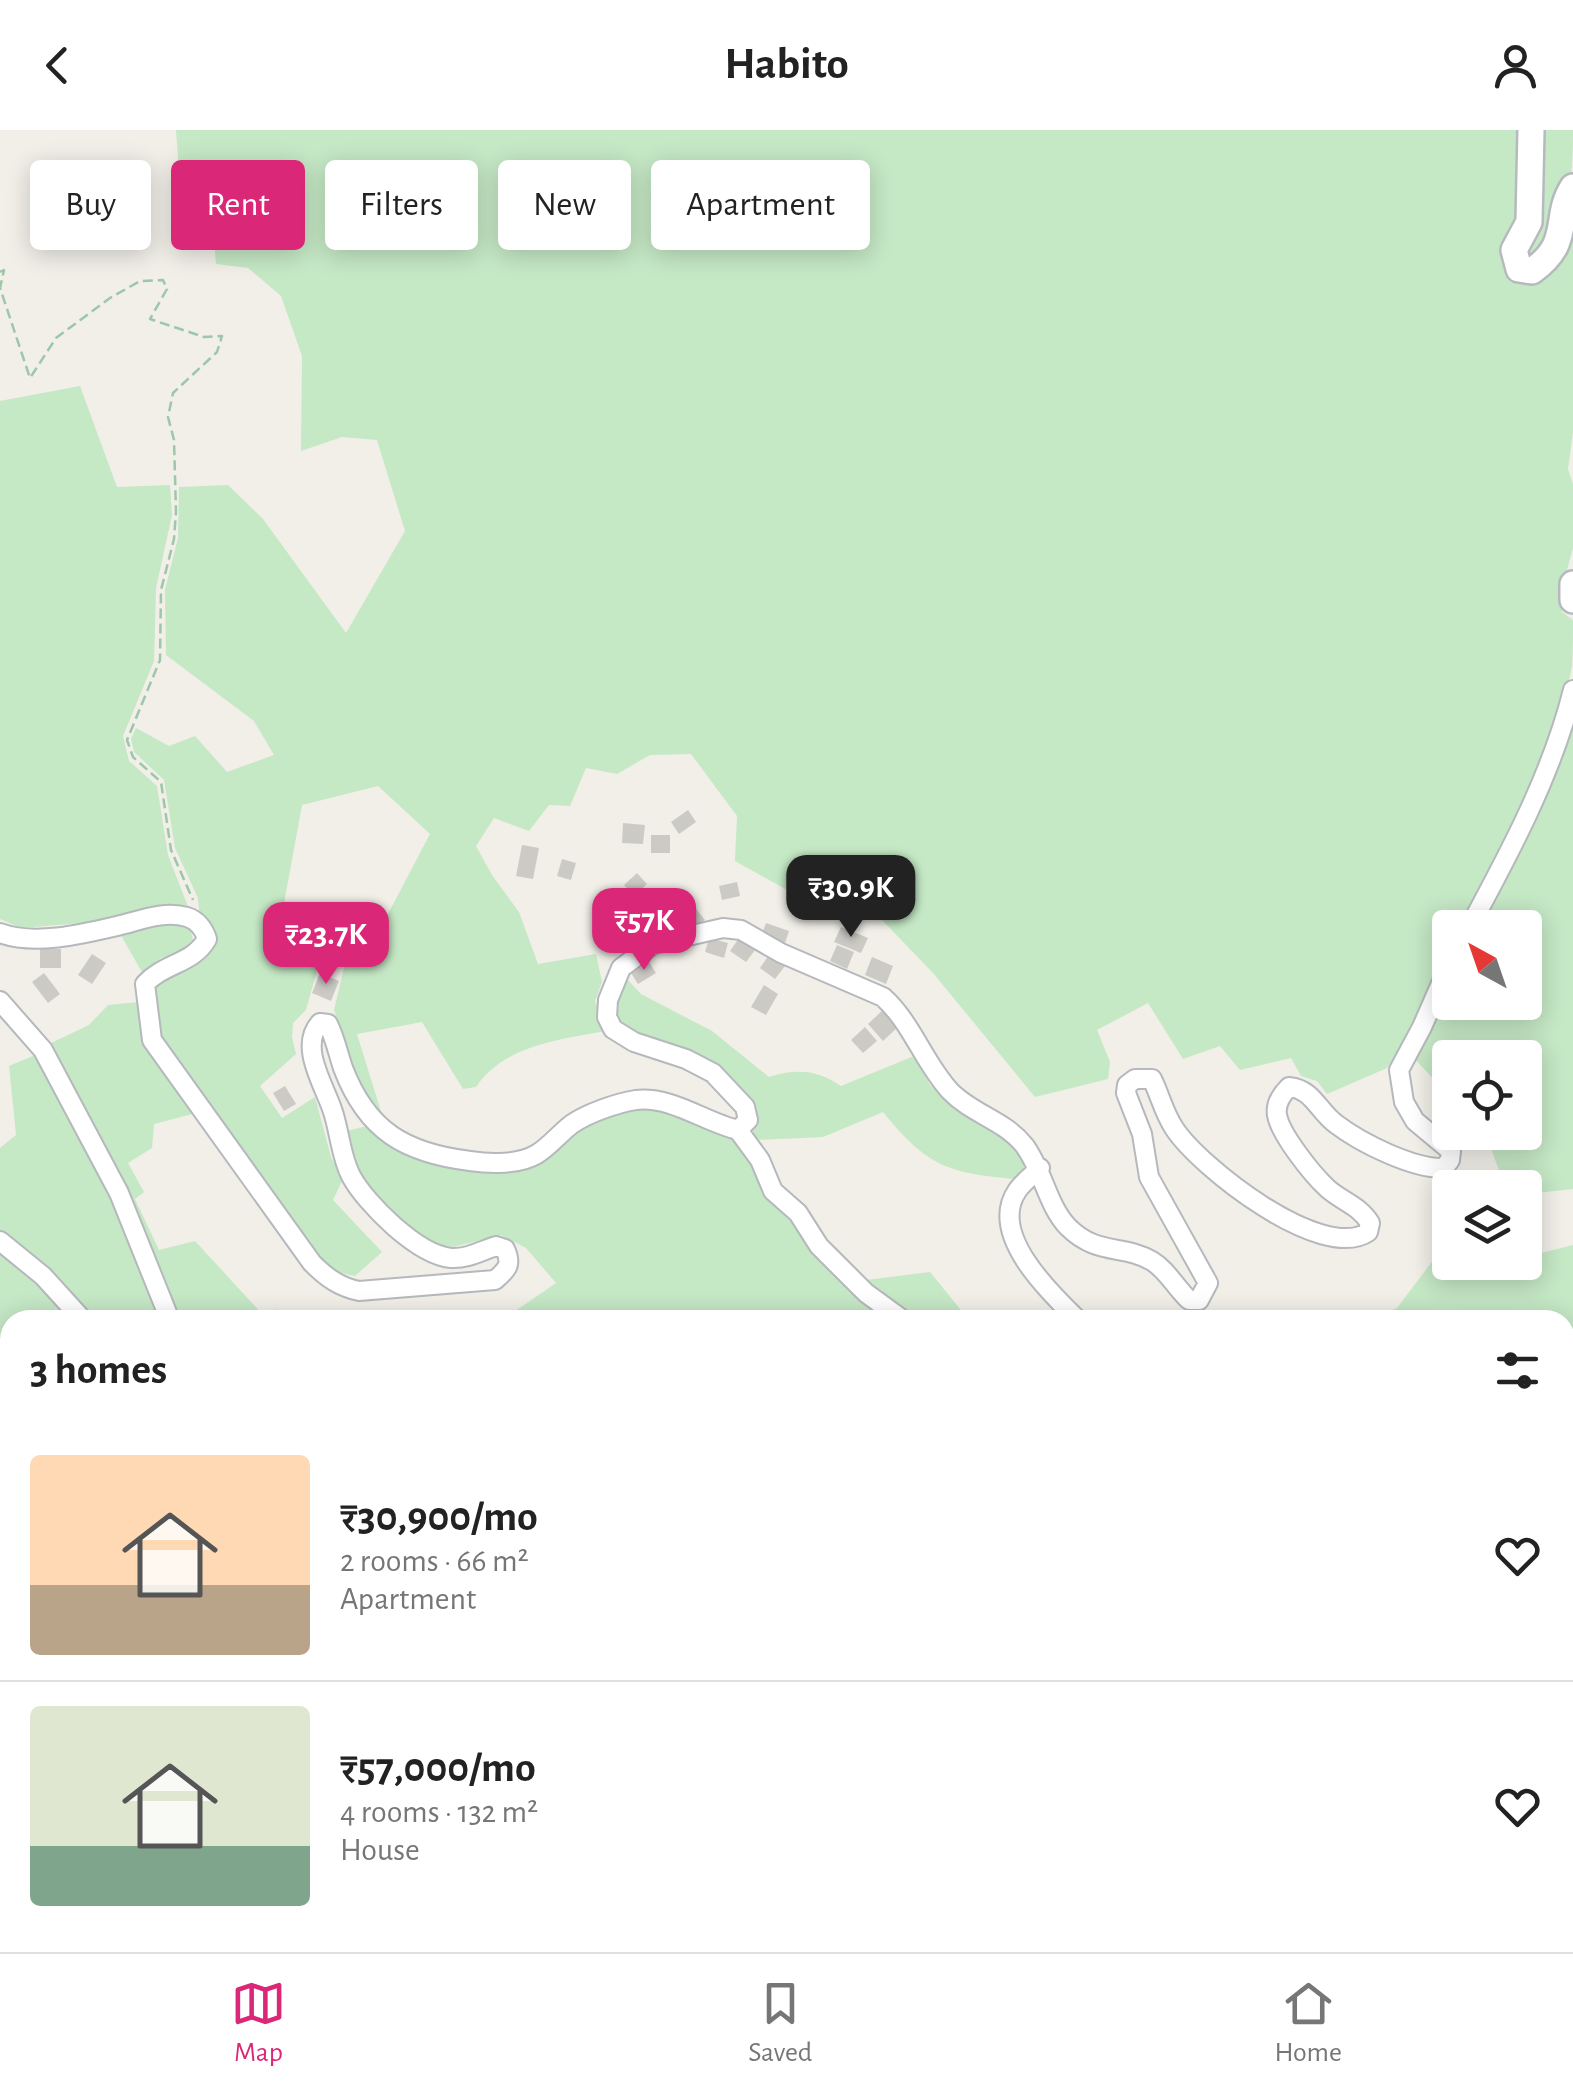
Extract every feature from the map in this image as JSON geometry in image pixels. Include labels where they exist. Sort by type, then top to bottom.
[{"type":"main road","points":[[1531,130],[1529,222],[1514,250],[1520,268],[1532,271],[1549,260],[1563,231],[1573,188]]},
{"type":"main road","points":[[1573,584],[1573,600]]},
{"type":"street","points":[[1479,910],[1517,840],[1565,721],[1573,690]]},
{"type":"street","points":[[0,933],[12,938],[54,936],[121,926],[149,916],[188,917],[203,928],[207,939],[200,950],[186,961],[155,974],[145,984],[152,1040],[312,1263],[344,1288],[359,1291],[495,1280],[508,1270],[510,1260],[505,1248],[496,1246],[469,1256],[448,1258],[417,1242],[369,1200],[352,1177],[340,1148],[334,1116],[309,1047],[310,1034],[320,1024],[328,1024],[344,1070],[372,1118],[392,1139],[440,1158],[524,1161],[575,1122],[638,1100],[674,1104],[738,1130],[760,1160],[773,1190],[798,1213],[818,1246],[889,1310]]},
{"type":"street","points":[[738,1130],[748,1120],[745,1107],[713,1073],[634,1042],[613,1029],[607,1017],[608,1000],[621,968],[653,944],[724,928],[740,930],[781,953],[868,988],[896,1009],[948,1089],[1012,1131],[1040,1168],[1056,1210],[1067,1226],[1100,1249],[1137,1254],[1154,1262],[1189,1300],[1200,1300],[1208,1283],[1204,1271],[1149,1178],[1142,1134],[1126,1094],[1127,1085],[1134,1079],[1152,1079],[1174,1128],[1213,1168],[1266,1209],[1324,1238],[1358,1239],[1368,1232],[1370,1223],[1364,1212],[1324,1186],[1304,1162],[1277,1116],[1277,1104],[1289,1087],[1300,1088],[1338,1126],[1376,1148],[1430,1168],[1444,1168],[1451,1151],[1415,1122],[1404,1102],[1399,1070],[1432,1003]]},
{"type":"street","points":[[0,1001],[43,1050],[120,1192],[166,1310]]},
{"type":"street","points":[[1040,1168],[1015,1193],[1009,1220],[1036,1279],[1068,1310]]},
{"type":"street","points":[[0,1241],[44,1276],[75,1310]]},
{"type":"path","points":[[0,272],[4,270],[0,288],[30,378],[56,338],[126,286],[140,280],[163,280],[168,290],[150,319],[204,337],[222,336],[216,352],[173,393],[168,418],[174,440],[176,512],[161,590],[160,660],[128,740],[132,757],[161,782],[171,850],[193,901],[196,923]]},
{"type":"green space","points":[[176,130],[1526,130],[1521,277],[1573,210],[1573,432],[1568,469],[1573,484],[1573,548],[1560,595],[1562,612],[1573,620],[1572,666],[1541,767],[1470,910],[1432,910],[1432,989],[1416,1024],[1387,1068],[1327,1094],[1317,1081],[1301,1076],[1291,1058],[1240,1070],[1220,1046],[1183,1059],[1148,1003],[1097,1030],[1110,1062],[1108,1079],[1035,1097],[933,973],[882,920],[835,917],[735,861],[737,816],[691,754],[650,755],[617,774],[586,768],[570,806],[549,805],[529,831],[494,818],[476,846],[519,912],[538,964],[596,954],[602,982],[595,1001],[605,1031],[517,1053],[488,1073],[476,1087],[463,1089],[422,1022],[357,1034],[383,1118],[365,1099],[334,1010],[349,947],[368,952],[430,834],[378,786],[302,805],[277,942],[325,941],[306,1010],[293,1023],[296,1054],[260,1086],[282,1118],[315,1097],[331,1157],[343,1179],[333,1200],[382,1252],[355,1276],[327,1270],[157,1038],[152,982],[195,961],[200,918],[198,898],[175,848],[164,780],[134,752],[131,739],[136,728],[169,746],[195,736],[227,772],[274,755],[254,721],[166,655],[165,590],[178,538],[179,487],[228,485],[263,519],[346,633],[405,531],[377,440],[342,437],[301,451],[302,356],[281,296],[248,268],[216,264],[215,250],[305,250],[305,160],[178,160]]},
{"type":"green space","points":[[1537,130],[1573,130],[1573,151],[1566,200],[1553,229],[1530,261],[1521,256]]},
{"type":"green space","points":[[80,386],[117,487],[170,485],[172,515],[156,588],[154,661],[123,736],[129,761],[157,786],[168,855],[191,914],[21,928],[0,919],[0,401]]},
{"type":"green space","points":[[1573,703],[1573,1189],[1542,1192],[1542,1170],[1500,1170],[1492,1150],[1542,1150],[1542,1040],[1432,1040],[1432,1078],[1414,1058],[1432,1016],[1432,1020],[1542,1020],[1542,910],[1481,910]]},
{"type":"green space","points":[[152,920],[190,927],[194,944],[181,955],[161,958],[142,972],[119,932]]},
{"type":"green space","points":[[625,977],[641,994],[712,1031],[769,1077],[807,1072],[841,1086],[914,1056],[930,1085],[951,1104],[978,1115],[1020,1151],[1026,1166],[1015,1179],[972,1174],[940,1164],[913,1144],[883,1112],[823,1137],[754,1140],[745,1130],[750,1105],[616,1022],[614,997]]},
{"type":"green space","points":[[139,1002],[196,1113],[154,1124],[152,1148],[128,1163],[144,1192],[135,1199],[159,1250],[195,1241],[259,1310],[175,1310],[123,1187],[47,1045],[89,1025],[108,1005]]},
{"type":"green space","points":[[40,1053],[116,1197],[159,1310],[84,1310],[49,1272],[0,1231],[0,1148],[16,1135],[9,1066]]},
{"type":"green space","points":[[650,1107],[676,1113],[746,1144],[759,1167],[884,1310],[517,1310],[556,1283],[526,1248],[501,1235],[453,1247],[428,1243],[360,1183],[343,1132],[371,1125],[391,1144],[415,1156],[446,1165],[489,1170],[628,1111]]},
{"type":"green space","points":[[1573,1245],[1573,1310],[1392,1310],[1432,1262],[1432,1280],[1542,1280],[1542,1253]]},
{"type":"green space","points":[[0,1247],[60,1310],[0,1310]]},
{"type":"green space","points":[[930,1272],[961,1310],[896,1310],[858,1281]]},
{"type":"building","points":[[688,810],[696,822],[679,834],[671,822]]},
{"type":"building","points":[[623,823],[645,825],[643,844],[622,843]]},
{"type":"building","points":[[651,835],[670,835],[670,853],[651,853]]},
{"type":"building","points":[[522,845],[539,848],[533,879],[516,876]]},
{"type":"building","points":[[562,859],[576,863],[571,880],[557,876]]},
{"type":"building","points":[[637,873],[647,884],[634,896],[624,885]]},
{"type":"building","points":[[737,882],[740,896],[722,900],[719,886]]},
{"type":"building","points":[[692,904],[705,920],[690,931],[678,915]]},
{"type":"building","points":[[606,907],[617,913],[607,932],[595,926]]},
{"type":"building","points":[[646,910],[655,925],[639,935],[630,920]]},
{"type":"building","points":[[672,910],[679,922],[664,931],[657,919]]},
{"type":"building","points":[[766,923],[789,931],[785,943],[762,934]]},
{"type":"building","points":[[841,927],[868,938],[861,953],[834,942]]},
{"type":"building","points":[[709,938],[728,943],[724,958],[705,952]]},
{"type":"building","points":[[739,938],[755,950],[746,962],[730,951]]},
{"type":"building","points":[[837,945],[854,952],[847,969],[830,961]]},
{"type":"building","points":[[40,949],[61,949],[61,968],[40,968]]},
{"type":"building","points":[[92,954],[106,963],[92,984],[78,975]]},
{"type":"building","points":[[769,955],[785,966],[775,979],[760,968]]},
{"type":"building","points":[[872,957],[893,966],[886,984],[865,975]]},
{"type":"building","points":[[649,962],[656,973],[638,984],[631,973]]},
{"type":"building","points":[[44,973],[60,994],[48,1003],[32,982]]},
{"type":"building","points":[[320,973],[339,981],[331,1001],[312,993]]},
{"type":"building","points":[[764,985],[778,994],[766,1015],[751,1007]]},
{"type":"building","points":[[885,1008],[900,1025],[883,1041],[868,1024]]},
{"type":"building","points":[[865,1027],[877,1041],[863,1053],[851,1040]]},
{"type":"building","points":[[285,1086],[296,1104],[284,1111],[273,1093]]}]
